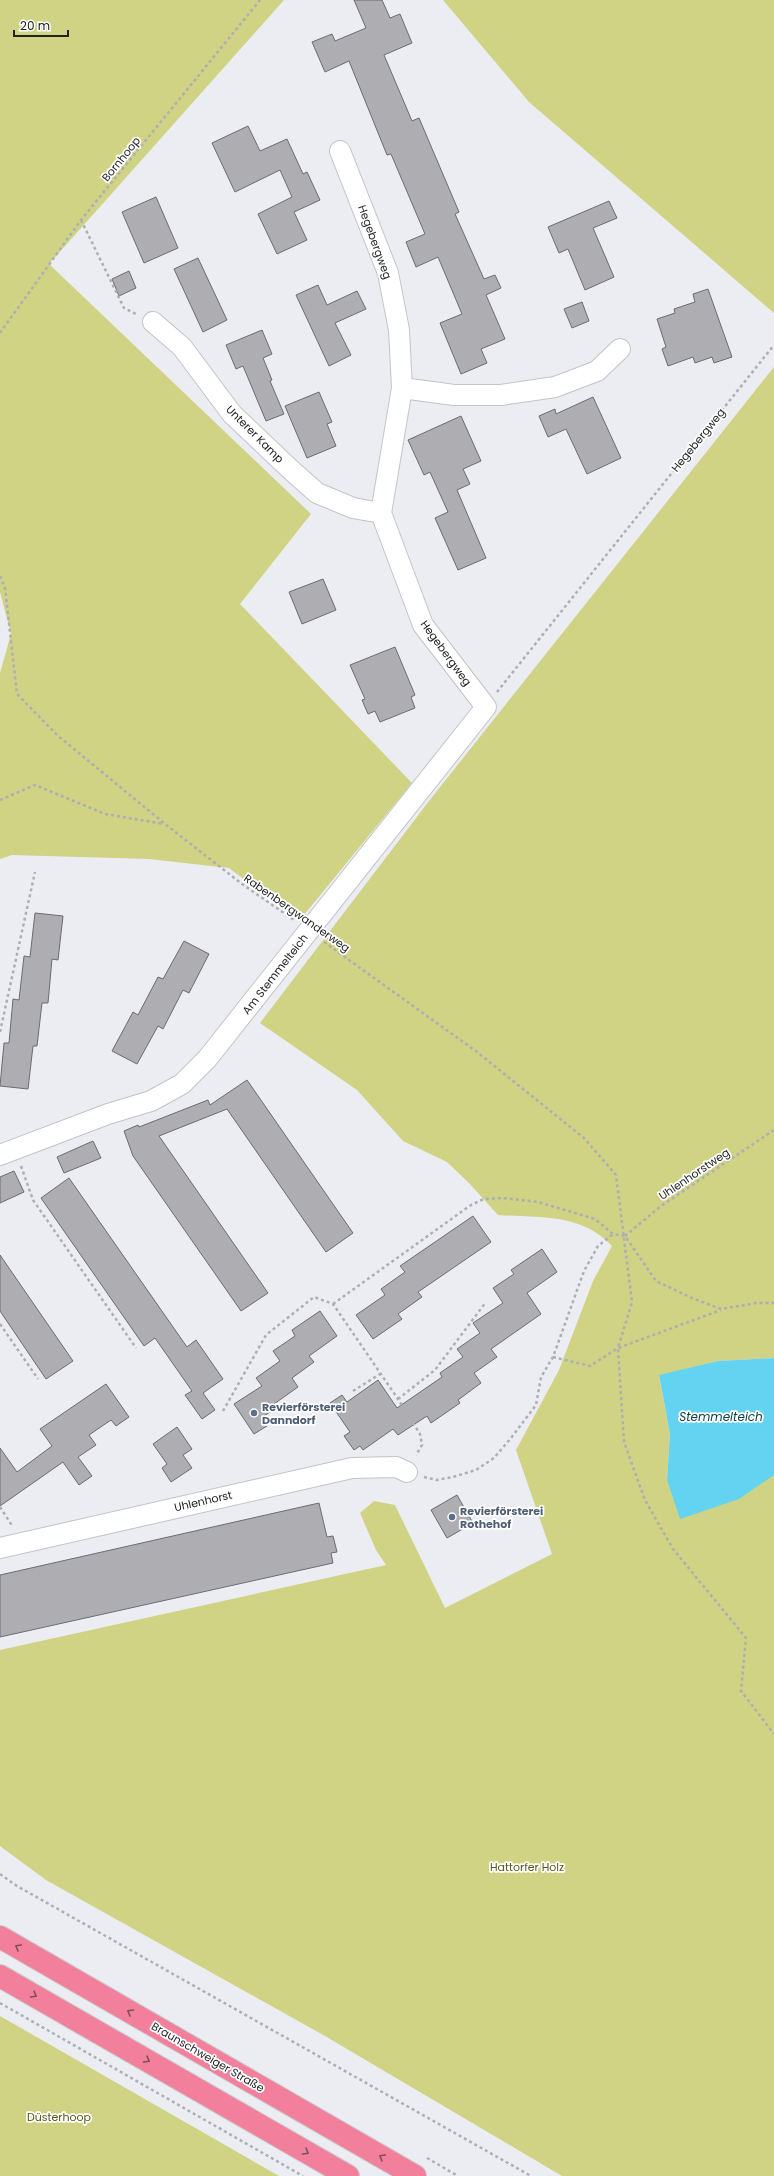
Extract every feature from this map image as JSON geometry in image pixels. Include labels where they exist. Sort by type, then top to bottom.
[{"type":"highway","name":"Braunschweiger Straße","points":[[0,1937],[415,2176]]},
{"type":"highway","points":[[0,1976],[348,2176]]},
{"type":"street","name":"Hegebergweg","points":[[340,151],[388,273],[399,330],[402,388],[381,513],[423,625],[486,707]]},
{"type":"street","name":"Unterer Kamp","points":[[153,322],[182,347],[232,414],[317,493],[353,508],[381,513]]},
{"type":"street","points":[[402,388],[454,395],[501,395],[555,388],[597,371],[620,349]]},
{"type":"street","name":"Am Stemmelteich","points":[[7,1152],[102,1117],[151,1101],[182,1084],[207,1059],[486,707]]},
{"type":"street","name":"Uhlenhorst","points":[[0,1548],[352,1468],[396,1467],[407,1472]]},
{"type":"path","name":"Bornhoop","points":[[0,333],[81,220],[260,0]]},
{"type":"path","points":[[81,220],[124,308],[153,322]]},
{"type":"path","name":"Hegebergweg","points":[[486,707],[774,345]]},
{"type":"path","name":"Rabenbergwanderweg","points":[[0,576],[5,588],[17,694],[57,735],[165,824],[242,884],[478,1052],[584,1138],[616,1175],[625,1236],[632,1302],[618,1348]]},
{"type":"path","points":[[0,800],[35,785],[105,814],[165,824]]},
{"type":"path","points":[[0,1032],[36,872]]},
{"type":"path","name":"Uhlenhorstweg","points":[[625,1236],[661,1206],[774,1130]]},
{"type":"path","points":[[7,1152],[33,1200],[136,1348]]},
{"type":"path","points":[[333,1304],[470,1205],[484,1199],[502,1198],[538,1202],[595,1219],[612,1234],[625,1236],[656,1280],[692,1298],[721,1310]]},
{"type":"path","points":[[223,1411],[266,1335],[314,1298],[333,1304],[420,1434],[422,1445],[407,1472],[437,1480],[453,1478],[476,1470],[494,1458],[536,1405],[541,1377],[553,1357],[584,1271],[598,1246],[612,1234]]},
{"type":"path","points":[[398,1399],[435,1370],[486,1302]]},
{"type":"path","points":[[553,1357],[590,1366],[618,1348],[721,1310],[756,1303],[774,1303]]},
{"type":"path","points":[[0,1324],[38,1378]]},
{"type":"path","points":[[618,1348],[624,1442],[645,1500],[673,1549],[746,1638],[741,1691],[774,1734]]},
{"type":"path","points":[[353,1391],[380,1374]]},
{"type":"path","points":[[0,1874],[17,1886],[531,2176]]},
{"type":"path","points":[[0,2003],[303,2176]]},
{"type":"green space","points":[[0,0],[284,0],[49,264],[311,514],[240,604],[412,783],[299,921],[229,868],[149,859],[12,855],[0,859],[0,673],[11,634],[0,592]]},
{"type":"green space","points":[[443,0],[774,0],[774,313],[529,102]]},
{"type":"green space","name":"Hattorfer Holz","points":[[774,367],[774,1358],[718,1361],[659,1376],[670,1434],[667,1480],[774,1475],[774,2176],[562,2176],[325,2036],[46,1880],[0,1846],[0,1650],[386,1565],[376,1550],[360,1513],[374,1501],[395,1505],[445,1608],[552,1554],[516,1450],[559,1370],[593,1281],[612,1246],[600,1235],[573,1222],[544,1217],[498,1215],[469,1183],[447,1162],[403,1141],[357,1090],[260,1023],[429,801]]},
{"type":"green space","name":"Düsterhoop","points":[[0,2016],[279,2176],[0,2176]]},
{"type":"water","name":"Stemmelteich","points":[[774,1358],[774,1475],[739,1499],[680,1519],[667,1480],[670,1434],[659,1375],[718,1361]]},
{"type":"building","points":[[354,0],[382,0],[390,18],[400,14],[412,43],[384,55],[412,121],[419,118],[459,212],[455,214],[484,279],[495,275],[501,288],[486,295],[505,339],[481,349],[487,363],[461,374],[440,323],[462,314],[438,257],[416,267],[406,242],[425,234],[391,154],[387,155],[349,61],[325,72],[312,42],[332,34],[335,41],[366,28]]},
{"type":"building","points":[[248,126],[260,151],[287,139],[303,174],[307,172],[320,200],[294,212],[307,240],[277,254],[258,214],[292,197],[280,170],[235,192],[212,143]]},
{"type":"building","points":[[156,197],[178,248],[144,263],[122,212]]},
{"type":"building","points":[[609,201],[617,218],[593,228],[614,277],[585,290],[568,249],[559,253],[548,227]]},
{"type":"building","points":[[198,258],[227,320],[203,332],[174,269]]},
{"type":"building","points":[[129,271],[136,288],[119,296],[112,279]]},
{"type":"building","points":[[318,285],[327,305],[357,291],[366,309],[335,323],[351,355],[329,366],[296,295]]},
{"type":"building","points":[[708,289],[732,357],[714,363],[712,357],[695,363],[693,357],[668,366],[662,349],[666,347],[657,319],[675,313],[674,309],[695,302],[693,294]]},
{"type":"building","points":[[582,302],[589,321],[572,328],[564,309]]},
{"type":"building","points":[[262,330],[272,354],[263,358],[272,380],[270,381],[284,414],[266,421],[243,366],[236,369],[226,345]]},
{"type":"building","points":[[319,392],[332,422],[327,424],[336,446],[307,458],[285,406]]},
{"type":"building","points":[[593,397],[621,458],[587,474],[566,429],[548,437],[539,416],[555,409],[556,414]]},
{"type":"building","points":[[461,416],[481,461],[463,469],[470,484],[457,490],[486,558],[458,570],[435,518],[448,512],[430,472],[424,475],[408,440]]},
{"type":"building","points":[[323,579],[336,610],[302,624],[289,592]]},
{"type":"building","points":[[395,647],[415,695],[411,697],[415,708],[380,722],[375,711],[368,714],[362,700],[365,699],[350,665]]},
{"type":"building","points":[[35,913],[63,916],[58,960],[52,959],[48,1003],[42,1003],[37,1046],[33,1046],[28,1089],[0,1086],[4,1043],[9,1043],[13,999],[19,1000],[24,956],[30,957]]},
{"type":"building","points":[[184,941],[209,954],[189,993],[183,990],[163,1029],[158,1026],[137,1064],[112,1051],[133,1012],[138,1015],[158,977],[163,979]]},
{"type":"building","points":[[247,1080],[353,1233],[326,1252],[227,1109],[159,1136],[268,1293],[241,1311],[133,1156],[124,1131],[138,1125],[139,1127],[208,1100],[210,1105]]},
{"type":"building","points":[[93,1141],[101,1158],[64,1173],[57,1157]]},
{"type":"building","points":[[14,1171],[24,1192],[0,1203],[0,1177]]},
{"type":"building","points":[[69,1178],[187,1347],[196,1340],[223,1379],[203,1393],[215,1410],[202,1419],[185,1395],[192,1391],[155,1338],[144,1346],[41,1198]]},
{"type":"building","points":[[473,1216],[491,1242],[418,1292],[422,1297],[398,1314],[402,1319],[373,1339],[356,1315],[385,1295],[381,1289],[405,1272],[400,1266]]},
{"type":"building","points":[[542,1249],[557,1272],[527,1293],[541,1314],[491,1349],[497,1357],[474,1373],[481,1383],[458,1400],[460,1403],[431,1423],[427,1416],[398,1435],[393,1429],[363,1450],[360,1446],[354,1450],[344,1436],[350,1432],[330,1403],[342,1395],[347,1402],[378,1380],[397,1408],[442,1377],[440,1373],[463,1357],[457,1349],[480,1333],[473,1323],[503,1303],[493,1288],[514,1274],[511,1270]]},
{"type":"building","points":[[0,1255],[73,1361],[46,1379],[0,1311]]},
{"type":"building","points":[[320,1311],[337,1336],[309,1356],[314,1362],[292,1378],[298,1387],[274,1404],[276,1408],[261,1418],[267,1426],[254,1434],[234,1404],[262,1386],[256,1378],[280,1361],[273,1351],[295,1336],[292,1330]]},
{"type":"building","points":[[106,1384],[129,1417],[116,1426],[111,1420],[89,1435],[96,1445],[78,1457],[92,1476],[79,1485],[63,1462],[0,1506],[0,1448],[17,1472],[52,1446],[40,1429]]},
{"type":"building","points":[[177,1427],[192,1449],[183,1455],[192,1468],[171,1482],[162,1468],[167,1464],[153,1444]]},
{"type":"building","name":"Revierförsterei Rothehof","points":[[457,1495],[473,1523],[447,1538],[431,1510]]},
{"type":"building","points":[[319,1503],[327,1537],[333,1536],[337,1552],[331,1553],[333,1563],[0,1637],[0,1575]]},
{"type":"place","name":"Revierförsterei Danndorf","points":[[254,1413]]},
{"type":"place","name":"Revierförsterei Rothehof","points":[[452,1517]]}]
